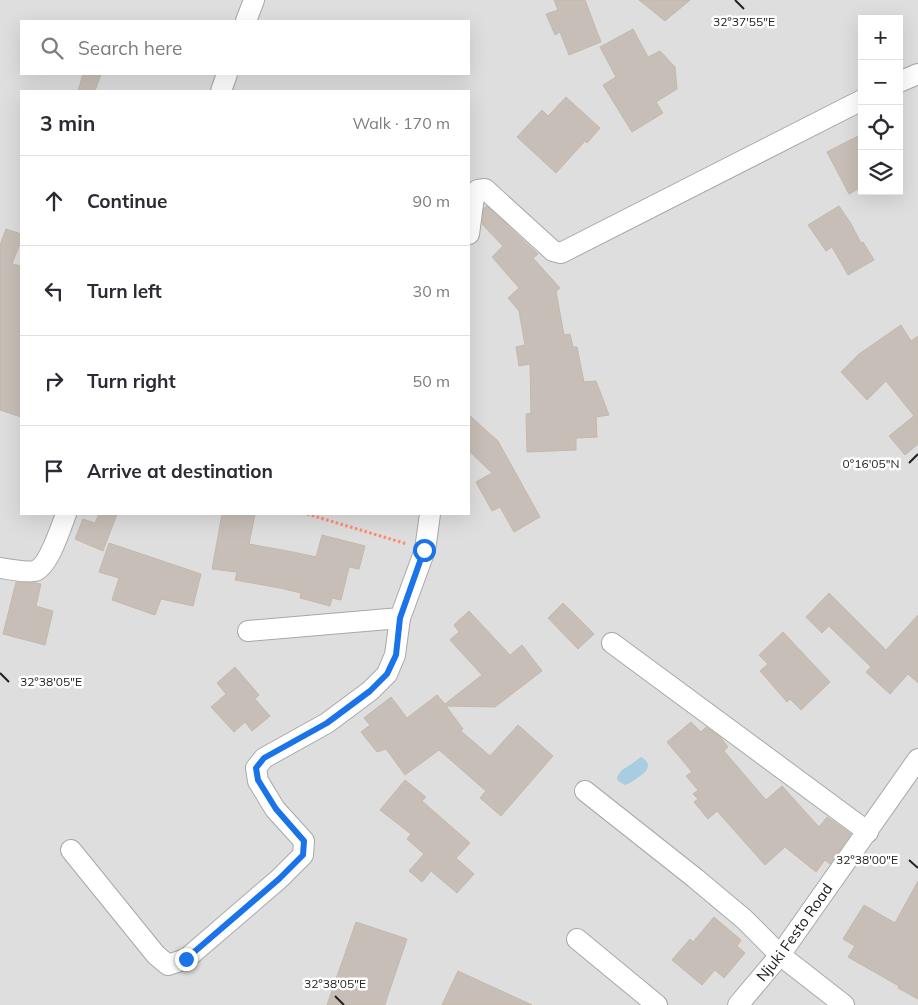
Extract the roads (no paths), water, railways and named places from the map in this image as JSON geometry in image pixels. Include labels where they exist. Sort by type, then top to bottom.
[{"type":"street","points":[[246,20],[254,0]]},
{"type":"street","points":[[903,80],[918,74]]},
{"type":"street","points":[[221,90],[227,75]]},
{"type":"street","points":[[470,227],[474,197],[478,190],[485,189],[553,251],[561,253],[858,102]]},
{"type":"street","points":[[0,568],[34,571],[42,567],[47,560],[66,515]]},
{"type":"street","points":[[71,850],[156,955],[168,965],[186,959],[279,879],[303,855],[304,841],[276,809],[258,780],[256,768],[264,758],[327,723],[370,691],[387,674],[396,655],[400,618],[424,550],[430,515]]},
{"type":"street","points":[[248,631],[400,618]]},
{"type":"street","points":[[612,643],[868,832]]},
{"type":"street","name":"Njuki Festo Road","points":[[738,1005],[780,955],[918,760]]},
{"type":"street","points":[[585,791],[695,878],[744,919],[780,955],[844,1005]]},
{"type":"street","points":[[577,939],[657,1005]]},
{"type":"water","points":[[641,757],[648,766],[645,772],[626,785],[618,781],[617,777],[622,770]]}]
